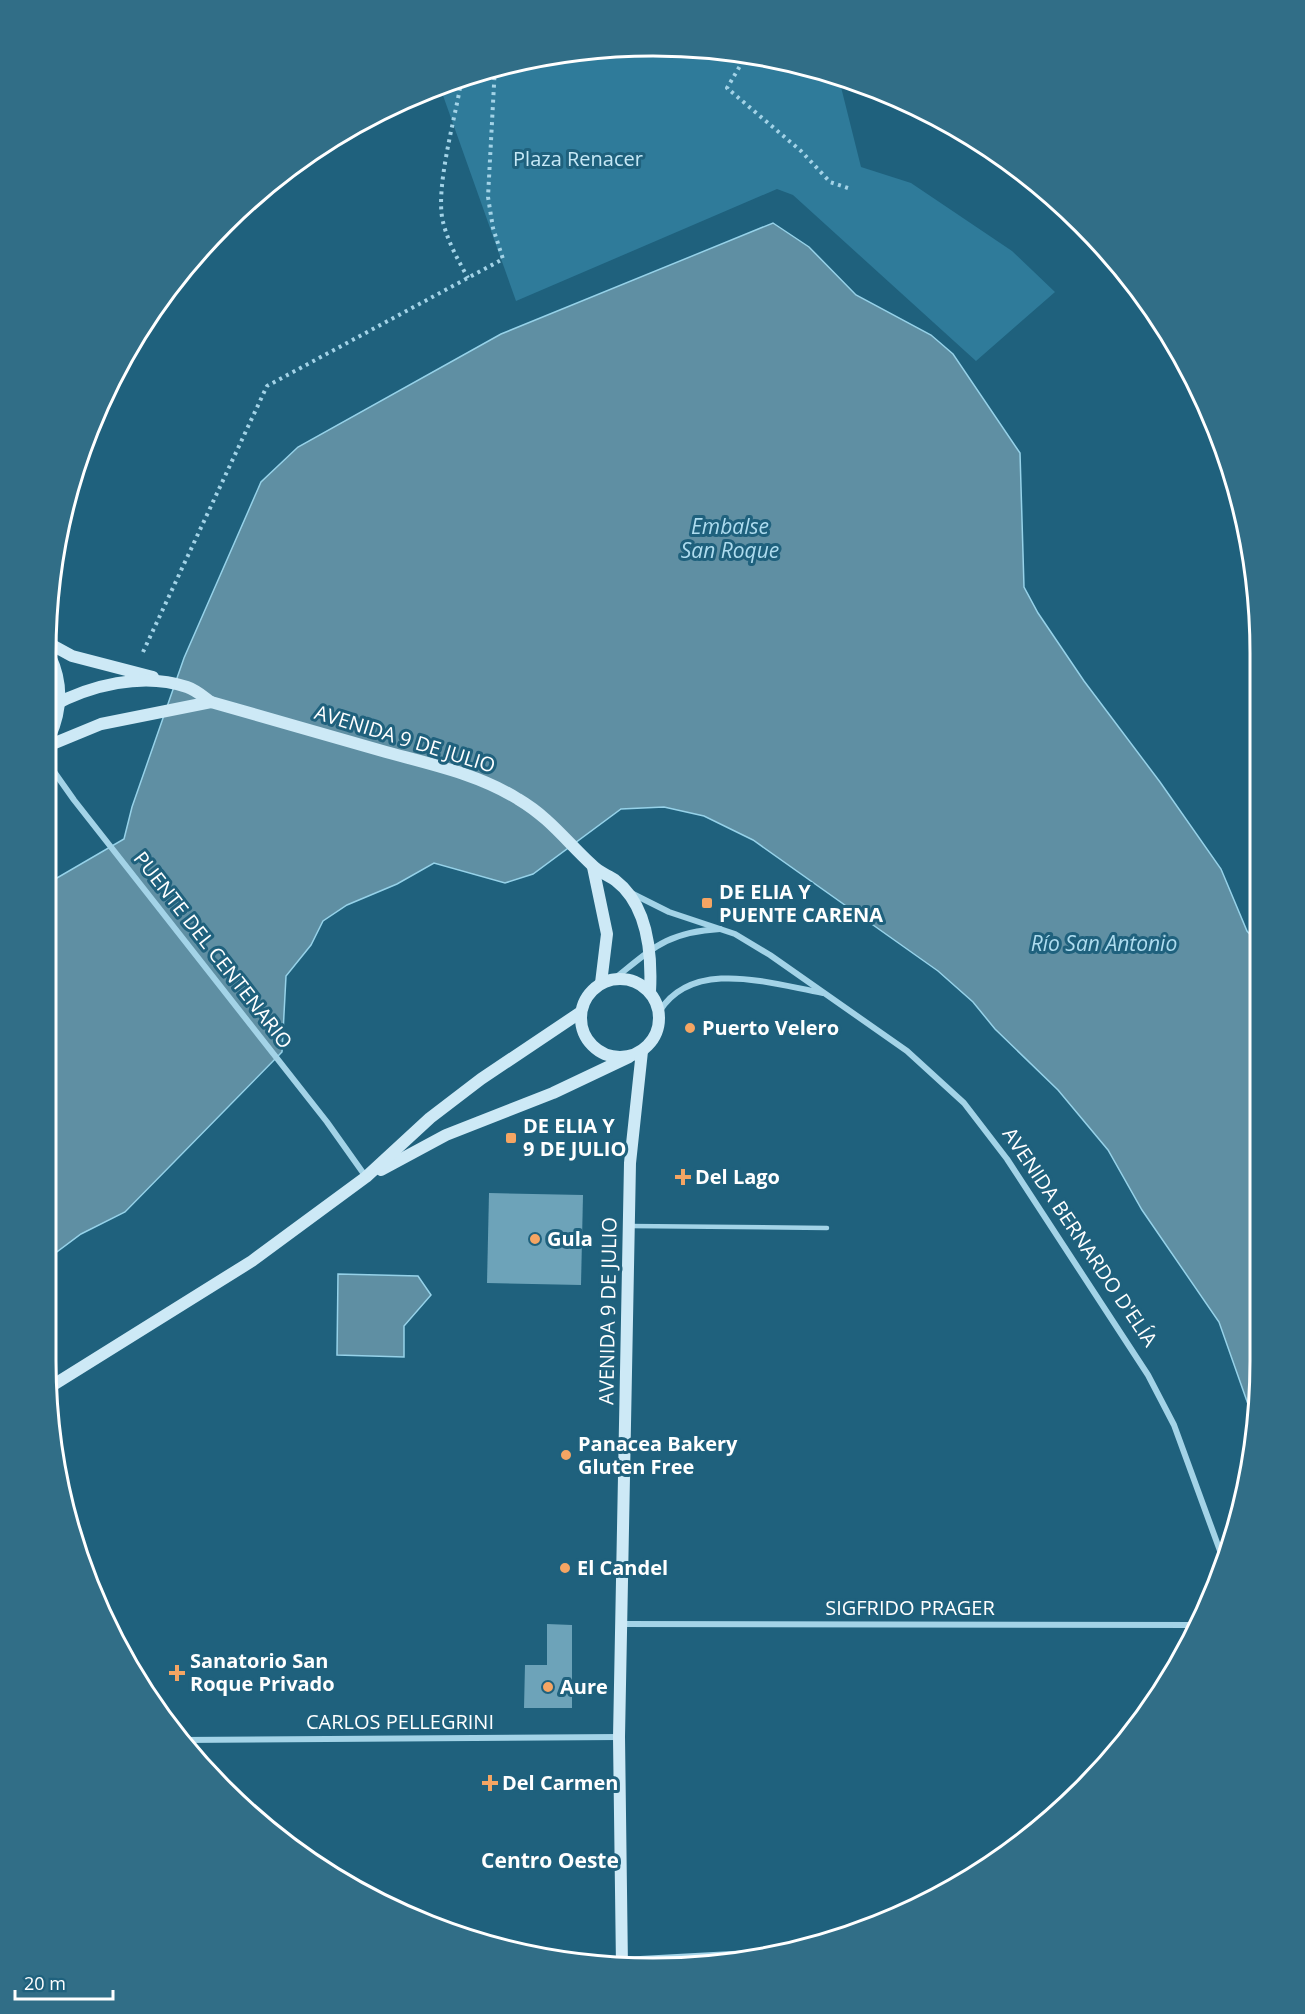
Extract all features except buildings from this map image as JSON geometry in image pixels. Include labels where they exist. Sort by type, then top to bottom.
[{"type":"main road","points":[[56,647],[72,656],[186,687],[211,702]]},
{"type":"main road","points":[[56,671],[56,689]]},
{"type":"main road","points":[[56,704],[101,687],[127,682],[186,687]]},
{"type":"main road","points":[[56,743],[101,724],[211,702]]},
{"type":"main road","name":"AVENIDA 9 DE JULIO","points":[[211,702],[453,771],[496,787],[541,815],[565,836],[593,867],[616,881],[637,910],[650,950],[650,992]]},
{"type":"main road","points":[[593,867],[608,934],[602,983]]},
{"type":"main road","points":[[366,1177],[446,1135],[553,1093],[642,1051],[656,1034],[659,1012],[650,992],[632,981],[614,979],[602,983],[585,1000],[581,1012],[581,1024],[594,1047],[616,1058],[629,1057]]},
{"type":"main road","points":[[57,1383],[252,1261],[366,1177],[430,1118],[481,1079],[581,1012]]},
{"type":"main road","name":"AVENIDA 9 DE JULIO","points":[[622,1957],[619,1737],[630,1163],[642,1051]]},
{"type":"street","name":"PUENTE DEL CENTENARIO","points":[[56,774],[327,1122],[366,1177]]},
{"type":"street","name":"AVENIDA BERNARDO D'ELÍA","points":[[616,881],[640,899],[669,912],[723,929],[770,955],[907,1051],[964,1102],[1007,1158],[1148,1375],[1174,1425],[1219,1549]]},
{"type":"street","points":[[614,979],[650,950],[673,936],[723,929]]},
{"type":"street","name":"AVENIDA BERNARDO D'ELÍA","points":[[659,1012],[674,993],[686,987],[719,978],[742,979],[826,994]]},
{"type":"street","name":"SIGFRIDO PRAGER","points":[[621,1624],[1189,1624]]},
{"type":"street","name":"CARLOS PELLEGRINI","points":[[191,1740],[619,1737]]},
{"type":"lane","points":[[629,1226],[827,1228]]},
{"type":"path","points":[[742,63],[727,88],[801,151],[830,182],[851,189]]},
{"type":"path","points":[[133,672],[179,579],[267,386],[503,259],[493,228],[488,197],[494,77]]},
{"type":"path","points":[[460,88],[442,191],[442,220],[449,241],[468,278]]},
{"type":"green space","name":"Plaza Renacer","points":[[652,56],[692,57],[769,67],[841,86],[861,167],[911,183],[1012,251],[1055,292],[976,361],[793,195],[777,189],[516,301],[442,94],[498,76],[536,67],[613,57]]},
{"type":"water","name":"Embalse San Roque","points":[[773,223],[809,247],[856,295],[931,335],[953,354],[1020,453],[1024,587],[1038,613],[1084,681],[1160,782],[1221,869],[1250,934],[1250,1362],[1248,1403],[1219,1322],[1142,1210],[1108,1150],[1058,1090],[995,1029],[973,1002],[938,971],[753,840],[704,816],[664,807],[621,809],[533,874],[505,883],[434,863],[397,884],[347,905],[323,921],[311,945],[286,976],[282,1052],[125,1212],[81,1234],[56,1253],[56,879],[124,839],[132,807],[184,658],[261,482],[298,447],[501,334]]},
{"type":"water","points":[[338,1274],[418,1276],[431,1295],[404,1326],[404,1357],[337,1355]]},
{"type":"place","name":"DE ELIA Y PUENTE CARENA","points":[[707,903]]},
{"type":"place","name":"Puerto Velero","points":[[690,1028]]},
{"type":"place","name":"DE ELIA Y 9 DE JULIO","points":[[511,1138]]},
{"type":"place","name":"Del Lago","points":[[683,1177]]},
{"type":"place","name":"Gula","points":[[535,1239]]},
{"type":"place","name":"Panacea Bakery Gluten Free","points":[[566,1455]]},
{"type":"place","name":"El Candel","points":[[565,1568]]},
{"type":"place","name":"Sanatorio San Roque Privado","points":[[177,1673]]},
{"type":"place","name":"Aure","points":[[548,1687]]},
{"type":"place","name":"Del Carmen","points":[[490,1783]]},
{"type":"district","name":"Centro Oeste","points":[[550,1861]]},
{"type":"water label","name":"Río San Antonio","points":[[1104,944]]}]
